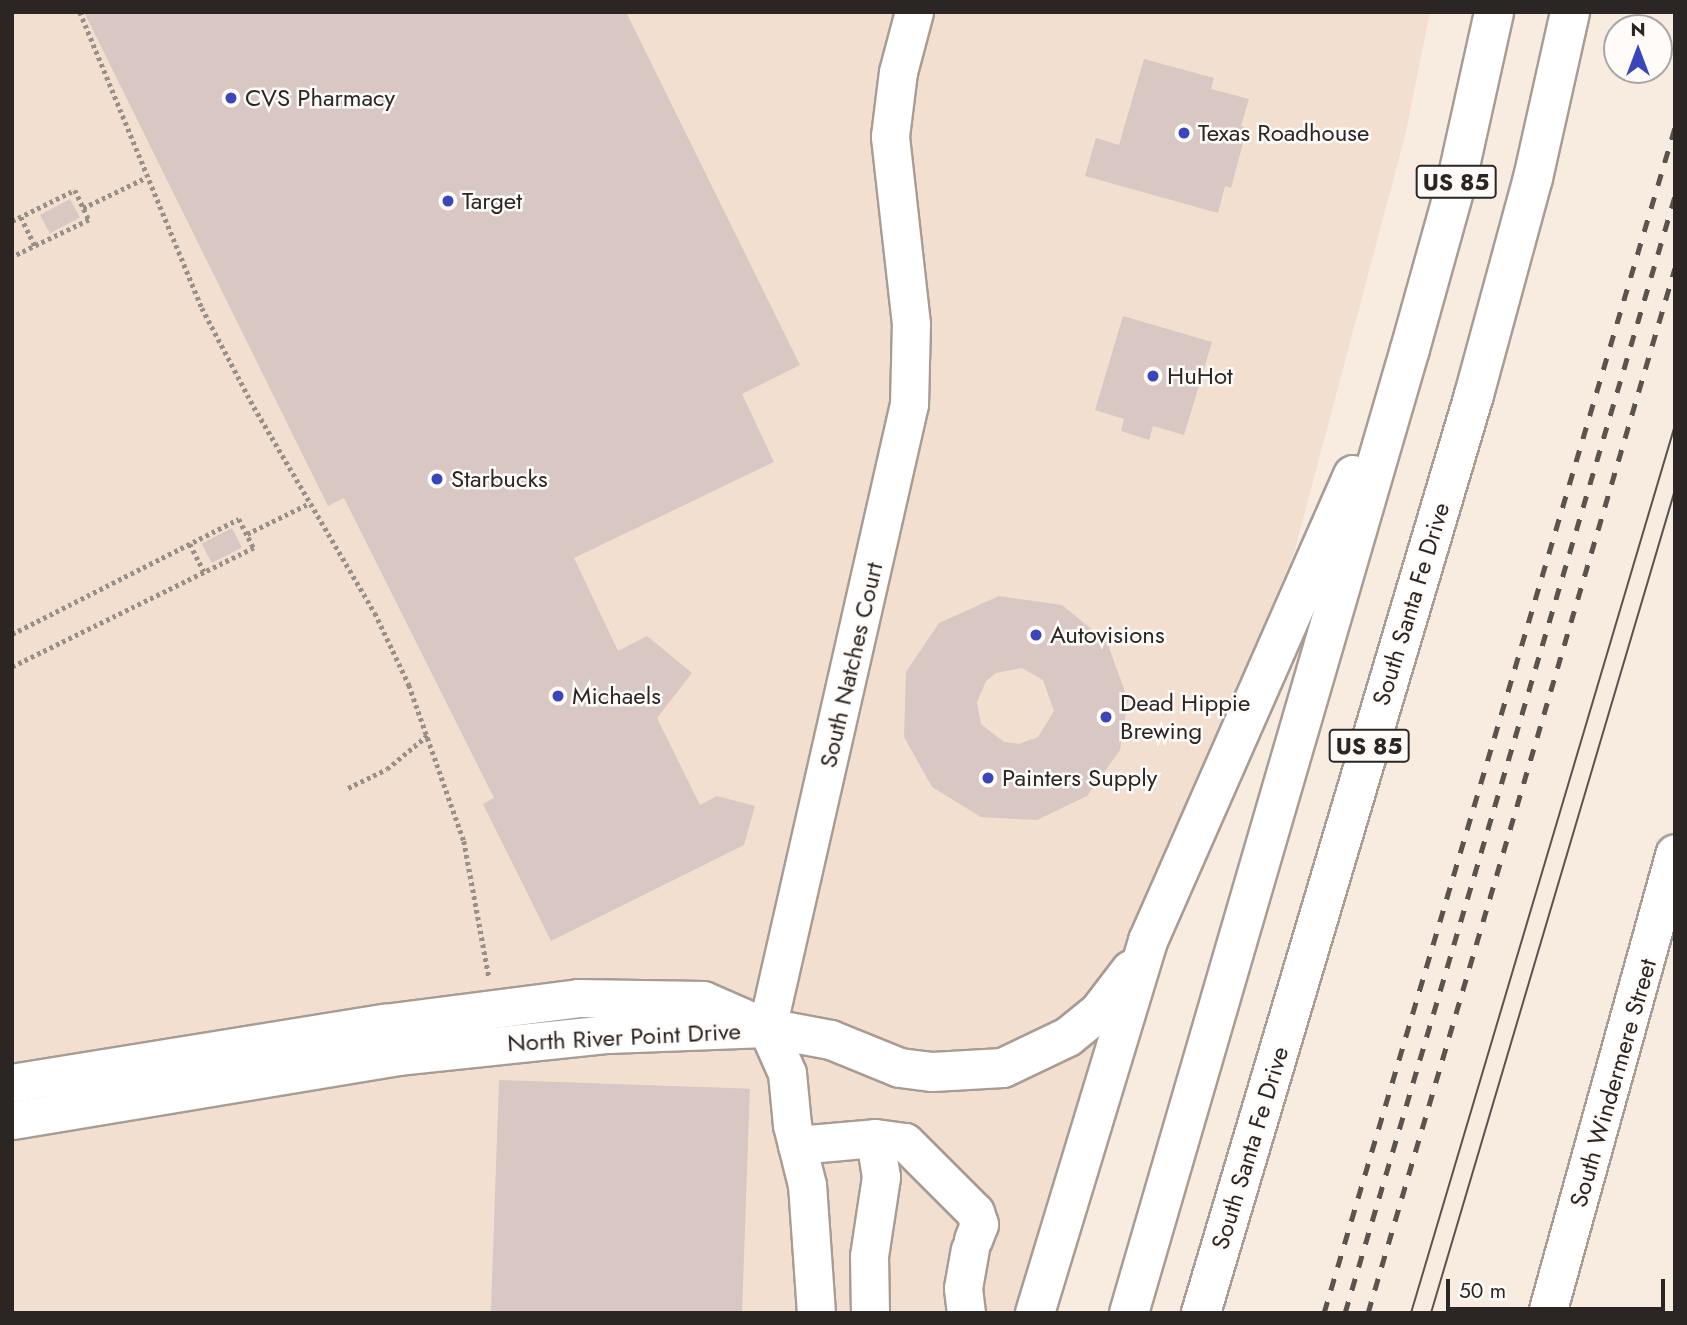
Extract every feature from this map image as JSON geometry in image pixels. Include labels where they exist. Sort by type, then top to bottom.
[{"type":"highway","name":"US 85","points":[[1129,1313],[1410,349],[1456,184],[1494,12]]},
{"type":"highway","name":"South Santa Fe Drive","points":[[1201,1313],[1474,395],[1533,178],[1570,12]]},
{"type":"highway","points":[[1533,178],[1578,12]]},
{"type":"highway","points":[[767,1028],[831,1040],[900,1068],[933,1072],[1003,1068],[1068,1038],[1098,1013],[1120,988],[1148,941],[1410,349]]},
{"type":"highway","points":[[1035,1313],[1148,941]]},
{"type":"street","name":"South Natches Court","points":[[767,1028],[909,404],[911,324],[890,136],[898,72],[914,12]]},
{"type":"street","name":"South Windermere Street","points":[[1546,1313],[1675,853]]},
{"type":"street","name":"North River Point Drive","points":[[12,1083],[384,1023],[578,998],[703,1000],[767,1028]]},
{"type":"street","name":"North River Point Drive","points":[[12,1120],[397,1056],[608,1034],[767,1028]]},
{"type":"street","points":[[767,1028],[787,1073],[797,1145],[807,1185],[816,1313]]},
{"type":"street","points":[[797,1145],[875,1138],[905,1142],[975,1212],[979,1224],[972,1245],[965,1311]]},
{"type":"street","points":[[870,1313],[869,1256],[881,1177],[875,1138]]},
{"type":"street","points":[[852,1313],[859,1275],[869,1256]]},
{"type":"path","points":[[80,12],[145,178],[214,332],[375,613],[429,734],[464,841],[489,978]]},
{"type":"path","points":[[83,208],[145,178]]},
{"type":"path","points":[[12,221],[75,190],[89,220],[12,257]]},
{"type":"path","points":[[21,216],[35,246]]},
{"type":"path","points":[[247,534],[310,503]]},
{"type":"path","points":[[12,634],[239,519],[254,548],[12,667]]},
{"type":"path","points":[[190,544],[204,572]]},
{"type":"path","points":[[348,788],[387,769],[429,734]]},
{"type":"shaded area","points":[[12,12],[1430,12],[1405,136],[1294,553],[1174,839],[1019,1313],[12,1313]]},
{"type":"building","name":"Target","points":[[84,12],[626,12],[800,365],[742,394],[774,462],[574,558],[618,651],[647,636],[692,673],[657,718],[700,805],[717,796],[755,806],[744,845],[551,941],[483,804],[494,798],[344,498],[328,506]]},
{"type":"building","name":"Texas Roadhouse","points":[[1144,59],[1214,78],[1211,89],[1249,99],[1241,126],[1247,128],[1231,188],[1225,186],[1218,213],[1085,176],[1096,138],[1119,145]]},
{"type":"building","points":[[70,199],[80,218],[50,234],[40,215]]},
{"type":"building","name":"HuHot","points":[[1123,316],[1212,342],[1184,435],[1153,426],[1149,440],[1121,431],[1124,419],[1095,410]]},
{"type":"building","points":[[232,528],[242,548],[212,563],[202,543]]},
{"type":"building","points":[[999,596],[1062,605],[1107,642],[1128,700],[1120,750],[1087,796],[1037,820],[981,817],[932,787],[904,737],[906,672],[939,623]],"holes":[[[1022,668],[1043,680],[1054,711],[1038,737],[1019,744],[1004,742],[981,724],[977,702],[986,681],[996,673]]]},
{"type":"building","points":[[499,1080],[750,1089],[742,1313],[491,1313]]},
{"type":"tram line","points":[[1411,1313],[1675,425]]},
{"type":"tram line","points":[[1431,1313],[1675,490]]},
{"type":"railway","points":[[1324,1313],[1675,127]]},
{"type":"railway","points":[[1345,1313],[1675,196]]},
{"type":"railway","points":[[1368,1313],[1675,268]]},
{"type":"place","name":"CVS Pharmacy","points":[[231,98]]},
{"type":"place","name":"Texas Roadhouse","points":[[1184,133]]},
{"type":"place","name":"Target","points":[[448,201]]},
{"type":"place","name":"HuHot","points":[[1153,376]]},
{"type":"place","name":"Starbucks","points":[[437,479]]},
{"type":"place","name":"Autovisions","points":[[1036,635]]},
{"type":"place","name":"Michaels","points":[[558,696]]},
{"type":"place","name":"Dead Hippie Brewing","points":[[1106,717]]},
{"type":"place","name":"Painters Supply","points":[[988,778]]}]
